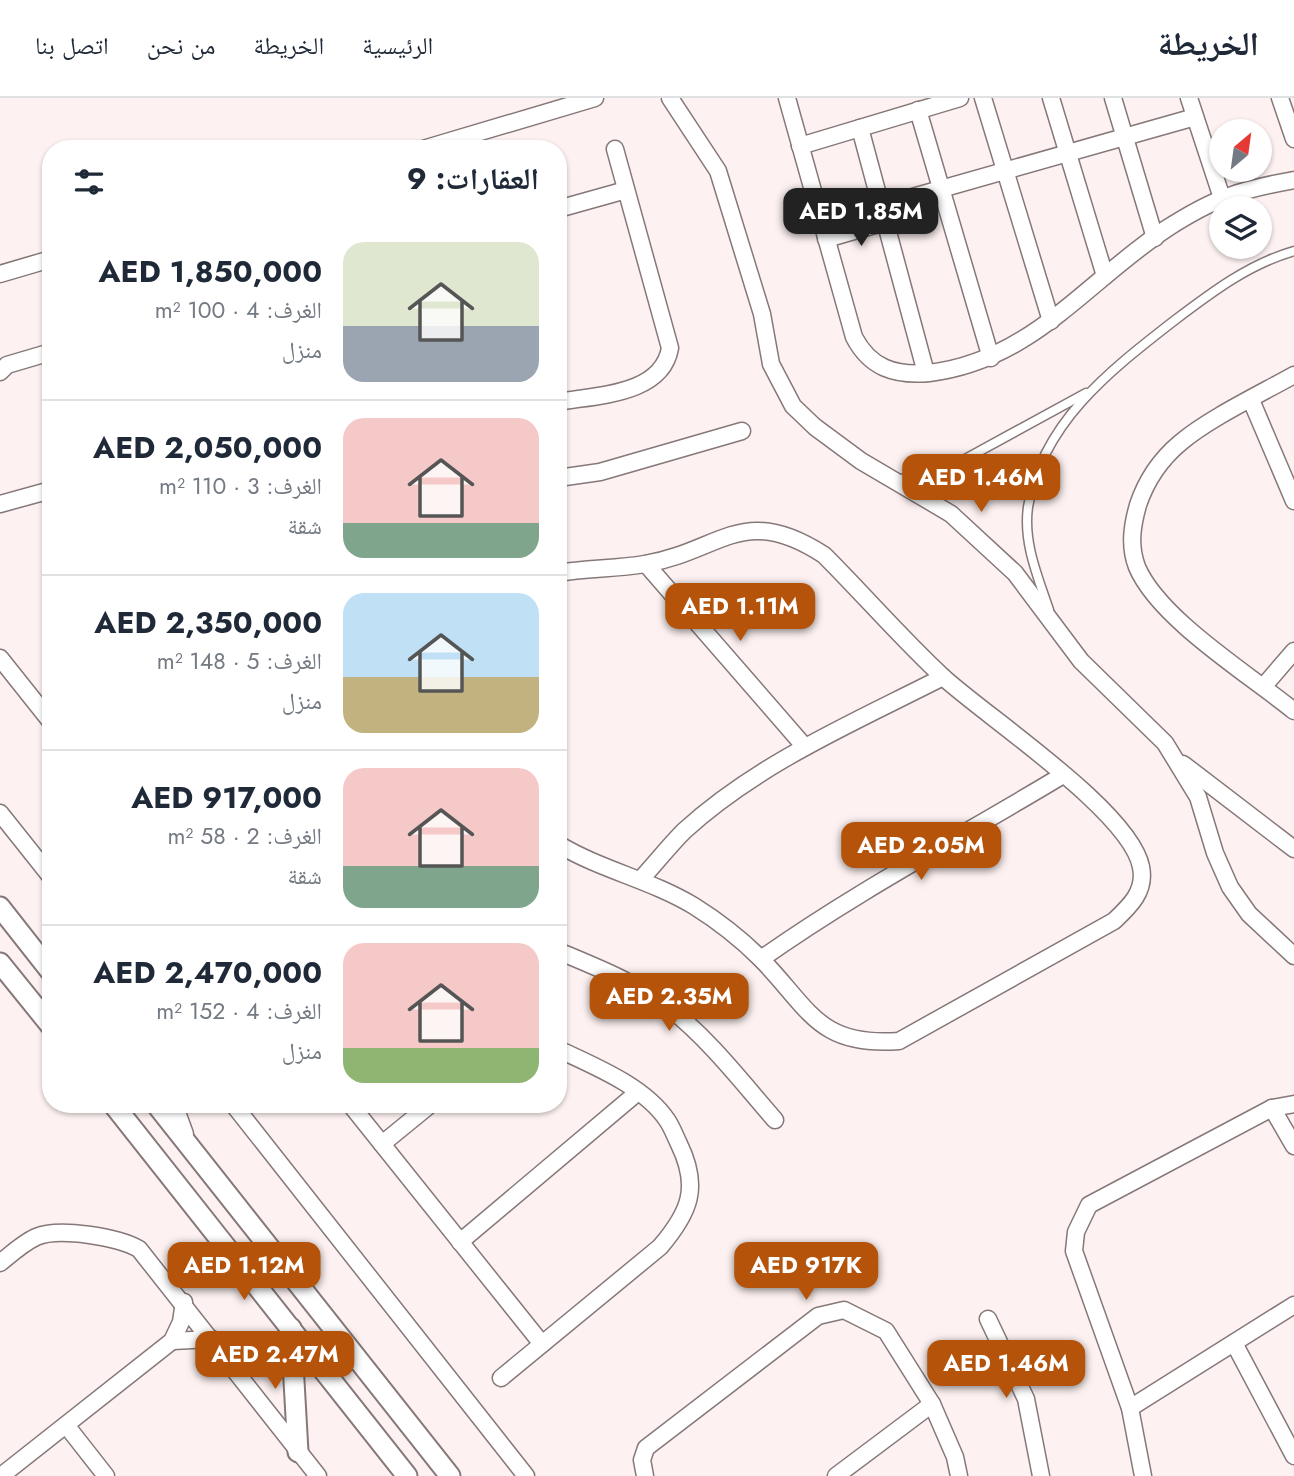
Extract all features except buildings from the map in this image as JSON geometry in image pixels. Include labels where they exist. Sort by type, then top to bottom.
[{"type":"street","points":[[454,140],[594,98]]},
{"type":"street","points":[[670,98],[718,170],[762,314],[771,364],[785,394],[815,427],[892,479],[931,500],[973,531],[1015,573],[1081,661],[1150,727],[1178,761],[1198,797],[1215,852],[1230,887],[1254,919],[1294,956]]},
{"type":"street","points":[[787,98],[859,346],[873,362],[891,371],[926,373],[965,366],[1015,346],[1051,321],[1154,238],[1209,206]]},
{"type":"street","points":[[800,146],[960,98]]},
{"type":"street","points":[[983,98],[1051,321]]},
{"type":"street","points":[[1051,98],[1105,276]]},
{"type":"street","points":[[1113,98],[1154,238]]},
{"type":"street","points":[[1189,98],[1221,196]]},
{"type":"street","points":[[1280,98],[1294,139]]},
{"type":"street","points":[[918,110],[990,358]]},
{"type":"street","points":[[826,239],[941,189],[1195,117]]},
{"type":"street","points":[[860,128],[926,373]]},
{"type":"street","points":[[567,400],[615,392],[652,380],[668,361],[670,348],[615,149]]},
{"type":"street","points":[[1226,196],[1238,190],[1294,180]]},
{"type":"street","points":[[567,206],[626,190]]},
{"type":"street","points":[[0,274],[42,262]]},
{"type":"street","points":[[0,372],[7,365],[42,355]]},
{"type":"street","points":[[1294,374],[1193,433],[1167,455],[1140,499],[1132,537],[1138,568],[1158,598],[1213,648],[1294,711]]},
{"type":"street","points":[[1251,400],[1294,501]]},
{"type":"street","points":[[567,477],[600,472],[742,431]]},
{"type":"street","points":[[0,505],[42,493]]},
{"type":"street","points":[[567,572],[646,564],[737,531],[776,532],[802,540],[824,555],[943,677],[1098,803],[1124,833],[1141,866],[1140,889],[1132,903],[1114,920],[899,1041],[870,1043],[840,1036],[815,1021],[761,959],[724,927],[692,905],[567,848]]},
{"type":"street","points":[[646,564],[805,747]]},
{"type":"street","points":[[1263,687],[1294,651]]},
{"type":"street","points":[[0,658],[42,711]]},
{"type":"street","points":[[641,880],[683,832],[715,806],[805,747],[943,677]]},
{"type":"street","points":[[1178,761],[1294,849]]},
{"type":"street","points":[[761,959],[826,913],[899,873],[1063,775]]},
{"type":"street","points":[[0,813],[42,866]]},
{"type":"street","points":[[0,907],[42,961]]},
{"type":"street","points":[[567,955],[617,976],[667,1007],[712,1047],[775,1120]]},
{"type":"street","points":[[0,962],[42,1015]]},
{"type":"street","points":[[501,1378],[660,1247],[676,1228],[687,1207],[692,1187],[688,1163],[667,1119],[638,1092],[567,1054]]},
{"type":"street","points":[[460,1242],[638,1092]]},
{"type":"street","points":[[1143,1476],[1130,1408],[1074,1251],[1076,1232],[1089,1205],[1272,1108],[1294,1104]]},
{"type":"street","points":[[1272,1108],[1294,1146]]},
{"type":"street","points":[[120,1113],[407,1476]]},
{"type":"street","points":[[163,1113],[450,1476]]},
{"type":"street","points":[[177,1113],[189,1146]]},
{"type":"street","points":[[240,1113],[526,1476]]},
{"type":"street","points":[[357,1113],[542,1344]]},
{"type":"street","points":[[382,1144],[420,1113]]},
{"type":"street","points":[[0,1263],[29,1241],[52,1233],[123,1241],[147,1255],[318,1476]]},
{"type":"street","points":[[1,1476],[172,1341],[181,1322],[184,1302]]},
{"type":"street","points":[[1130,1408],[1294,1305]]},
{"type":"street","points":[[645,1476],[642,1460],[646,1448],[818,1316],[844,1310],[886,1331],[932,1404],[955,1457],[959,1476]]},
{"type":"street","points":[[988,1320],[1026,1399],[1041,1476]]},
{"type":"street","points":[[291,1328],[299,1452]]},
{"type":"street","points":[[172,1341],[212,1339]]},
{"type":"street","points":[[1234,1343],[1294,1456]]},
{"type":"street","points":[[836,1476],[932,1404]]},
{"type":"street","points":[[66,1425],[106,1476]]},
{"type":"lane","points":[[1054,623],[1032,559],[1028,509],[1046,453],[1088,392],[1129,355],[1212,292],[1264,261],[1294,251]]},
{"type":"lane","points":[[892,479],[922,477],[944,470],[1088,392]]}]
